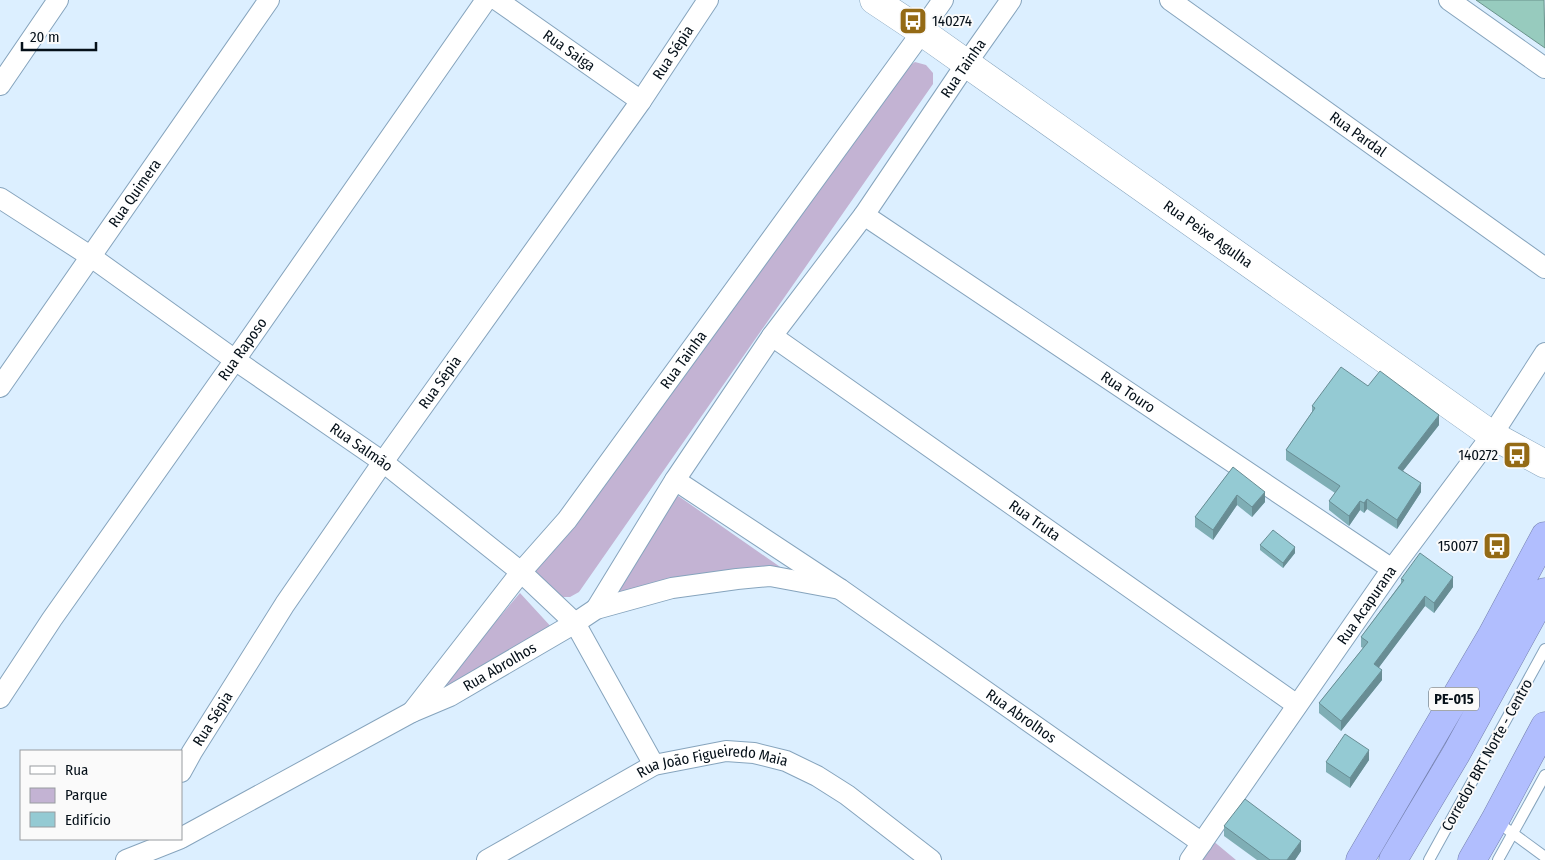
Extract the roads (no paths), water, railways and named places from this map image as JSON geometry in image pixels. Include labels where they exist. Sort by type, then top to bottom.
[{"type":"highway","name":"PE-015","points":[[1360,860],[1492,635],[1545,536]]},
{"type":"highway","name":"PE-015","points":[[1393,860],[1456,754],[1545,592]]},
{"type":"highway","points":[[1472,860],[1505,827],[1545,726]]},
{"type":"street","points":[[0,85],[58,0]]},
{"type":"street","name":"Rua Quimera","points":[[0,387],[270,0]]},
{"type":"street","name":"Rua Raposo","points":[[0,698],[52,619],[486,0]]},
{"type":"street","name":"Rua Saiga","points":[[497,0],[641,101]]},
{"type":"street","name":"Rua Sépia","points":[[182,770],[285,604],[383,462],[641,101],[708,0]]},
{"type":"street","name":"Rua Peixe Agulha","points":[[874,0],[1492,435],[1545,464]]},
{"type":"street","name":"Rua Tainha","points":[[412,712],[521,572],[567,520],[922,32],[943,0]]},
{"type":"street","name":"Rua Tainha","points":[[596,609],[675,480],[772,336],[864,215],[966,64],[1012,0]]},
{"type":"street","name":"Rua Pardal","points":[[1170,0],[1545,268]]},
{"type":"street","points":[[1449,0],[1545,68]]},
{"type":"street","name":"Rua Salmão","points":[[0,198],[90,256],[235,360],[383,462],[521,572],[575,623],[654,765]]},
{"type":"street","name":"Rua Touro","points":[[864,215],[1392,569]]},
{"type":"street","name":"Rua Truta","points":[[772,336],[1297,706]]},
{"type":"street","name":"Rua Acapurana","points":[[1190,860],[1392,569],[1492,435],[1545,353]]},
{"type":"street","name":"Rua Abrolhos","points":[[675,480],[840,589],[1202,843]]},
{"type":"street","name":"Rua Abrolhos","points":[[182,840],[412,712],[450,696],[596,609],[672,588],[770,576],[840,589]]},
{"type":"street","name":"Rua João Figueiredo Maia","points":[[487,860],[654,765],[726,751],[754,753],[786,761],[817,776],[847,794],[932,860]]},
{"type":"street","name":"Rua Abrolhos","points":[[126,860],[176,843]]},
{"type":"lane","name":"Corredor BRT Norte - Centro","points":[[1429,860],[1545,649]]},
{"type":"lane","points":[[1498,860],[1505,827],[1545,775]]},
{"type":"lane","points":[[1505,827],[1545,857]]},
{"type":"place","name":"140274","points":[[913,21]]},
{"type":"place","name":"140272","points":[[1517,455]]},
{"type":"place","name":"150077","points":[[1497,546]]}]
